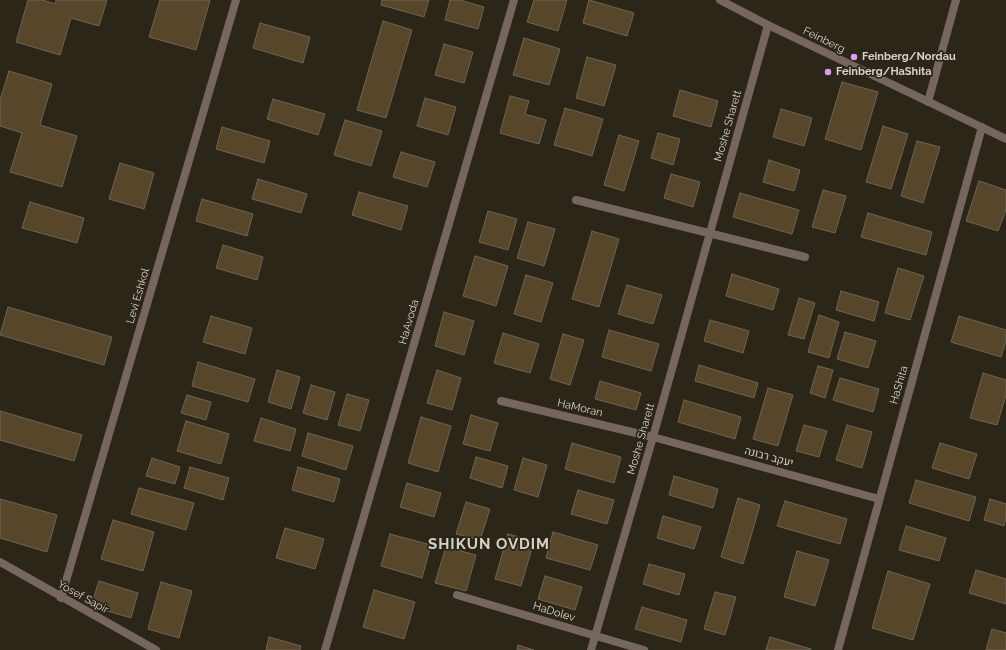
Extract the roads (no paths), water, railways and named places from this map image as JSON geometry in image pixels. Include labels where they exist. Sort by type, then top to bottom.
[{"type":"street","name":"Levi Eshkol","points":[[61,598],[236,0]]},
{"type":"street","name":"HaAvoda","points":[[325,650],[514,0]]},
{"type":"street","name":"Feinberg","points":[[720,0],[768,25],[1006,139]]},
{"type":"street","points":[[928,102],[956,0]]},
{"type":"street","name":"Moshe Sharett","points":[[591,650],[653,437],[768,25]]},
{"type":"street","name":"HaShita","points":[[838,650],[982,127]]},
{"type":"street","points":[[576,200],[805,257]]},
{"type":"street","name":"HaMoran","points":[[501,401],[653,437]]},
{"type":"street","name":"יעקב רבונה","points":[[653,437],[879,499]]},
{"type":"street","name":"Yosef Sapir","points":[[0,562],[61,598],[156,650]]},
{"type":"street","name":"HaDolev","points":[[457,595],[644,650]]},
{"type":"place","name":"Feinberg/Nordau","points":[[854,57]]},
{"type":"place","name":"Feinberg/HaShita","points":[[828,72]]},
{"type":"district","name":"SHIKUN OVDIM","points":[[489,544]]}]
